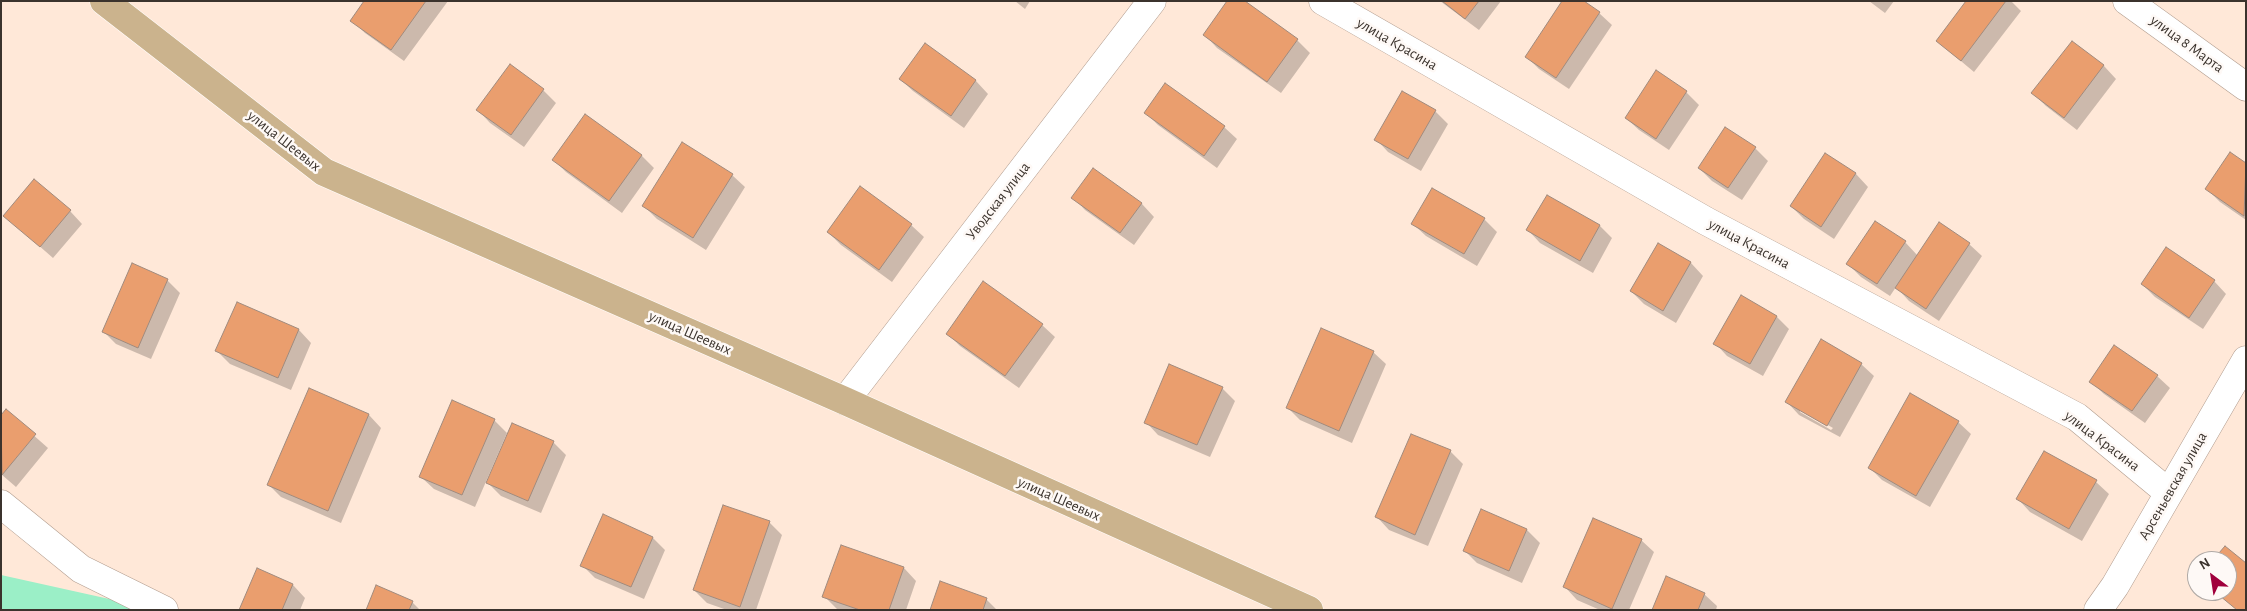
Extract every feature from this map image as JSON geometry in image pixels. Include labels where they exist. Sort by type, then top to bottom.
[{"type":"main road","name":"улица Шеевых","points":[[104,1],[324,172],[845,401],[1309,610]]},
{"type":"street","name":"Уводская улица","points":[[845,401],[1152,1]]},
{"type":"street","name":"улица Красина","points":[[1323,1],[1706,221],[2077,417],[2169,493]]},
{"type":"street","name":"улица 8 Марта","points":[[2127,1],[2246,87]]},
{"type":"street","name":"Арсеньевская улица","points":[[2098,610],[2115,586],[2246,360]]},
{"type":"street","points":[[1,504],[81,569],[164,610]]},
{"type":"green space","points":[[1,575],[159,610],[1,610]]},
{"type":"building","points":[[364,1],[426,1],[391,50],[350,21]]},
{"type":"building","points":[[1227,1],[1245,1],[1298,39],[1267,82],[1203,35]]},
{"type":"building","points":[[1442,1],[1479,1],[1465,19]]},
{"type":"building","points":[[1562,1],[1584,1],[1600,12],[1556,78],[1525,57]]},
{"type":"building","points":[[1966,1],[2006,1],[1961,61],[1936,41]]},
{"type":"building","points":[[2072,41],[2104,65],[2064,118],[2031,93]]},
{"type":"building","points":[[925,43],[976,80],[951,116],[899,79]]},
{"type":"building","points":[[510,64],[544,89],[511,135],[476,110]]},
{"type":"building","points":[[1656,70],[1687,91],[1656,139],[1625,118]]},
{"type":"building","points":[[1165,83],[1225,126],[1204,156],[1144,113]]},
{"type":"building","points":[[1402,91],[1436,110],[1408,159],[1374,140]]},
{"type":"building","points":[[585,114],[642,155],[609,201],[552,160]]},
{"type":"building","points":[[1725,127],[1756,147],[1728,188],[1698,168]]},
{"type":"building","points":[[682,142],[733,174],[693,238],[642,206]]},
{"type":"building","points":[[2230,152],[2246,163],[2244,216],[2205,189]]},
{"type":"building","points":[[1825,153],[1856,173],[1821,227],[1790,206]]},
{"type":"building","points":[[1093,168],[1142,203],[1120,233],[1071,198]]},
{"type":"building","points":[[34,179],[71,210],[40,247],[3,216]]},
{"type":"building","points":[[860,186],[912,224],[879,270],[827,232]]},
{"type":"building","points":[[1432,188],[1485,218],[1464,254],[1411,224]]},
{"type":"building","points":[[1547,195],[1600,225],[1580,261],[1526,230]]},
{"type":"building","points":[[1875,221],[1906,241],[1877,284],[1846,264]]},
{"type":"building","points":[[1939,222],[1970,243],[1926,309],[1895,288]]},
{"type":"building","points":[[1658,243],[1691,262],[1663,311],[1630,291]]},
{"type":"building","points":[[2166,247],[2215,280],[2189,318],[2141,284]]},
{"type":"building","points":[[132,263],[168,279],[138,348],[102,332]]},
{"type":"building","points":[[983,281],[1043,324],[1005,376],[946,334]]},
{"type":"building","points":[[1741,295],[1777,316],[1750,364],[1713,344]]},
{"type":"building","points":[[237,302],[299,329],[278,378],[215,351]]},
{"type":"building","points":[[1321,328],[1374,351],[1339,431],[1286,408]]},
{"type":"building","points":[[1821,339],[1862,363],[1827,426],[1785,402]]},
{"type":"building","points":[[2114,345],[2158,375],[2132,411],[2089,382]]},
{"type":"building","points":[[1169,364],[1223,387],[1197,445],[1144,423]]},
{"type":"building","points":[[309,388],[369,414],[328,511],[267,485]]},
{"type":"building","points":[[1910,393],[1959,421],[1916,496],[1868,468]]},
{"type":"building","points":[[452,400],[495,419],[462,495],[419,477]]},
{"type":"building","points":[[6,409],[36,434],[2,475],[1,415]]},
{"type":"building","points":[[512,423],[554,441],[528,501],[486,483]]},
{"type":"building","points":[[1411,434],[1451,450],[1415,535],[1375,517]]},
{"type":"building","points":[[2044,451],[2097,480],[2069,529],[2016,499]]},
{"type":"building","points":[[723,505],[770,521],[740,607],[693,590]]},
{"type":"building","points":[[1481,509],[1527,529],[1509,571],[1463,551]]},
{"type":"building","points":[[603,514],[653,537],[631,587],[580,566]]},
{"type":"building","points":[[1593,518],[1642,539],[1612,609],[1563,587]]},
{"type":"building","points":[[841,545],[904,567],[889,610],[860,610],[822,597]]},
{"type":"building","points":[[2225,546],[2231,551],[2221,551]]},
{"type":"building","points":[[2237,556],[2246,563],[2246,610],[2237,610],[2226,601],[2237,601]]},
{"type":"building","points":[[257,568],[293,584],[282,610],[239,610]]},
{"type":"building","points":[[1666,576],[1705,593],[1698,610],[1652,610]]},
{"type":"building","points":[[940,581],[987,598],[983,610],[930,610]]},
{"type":"building","points":[[376,585],[413,601],[409,610],[366,610]]}]
